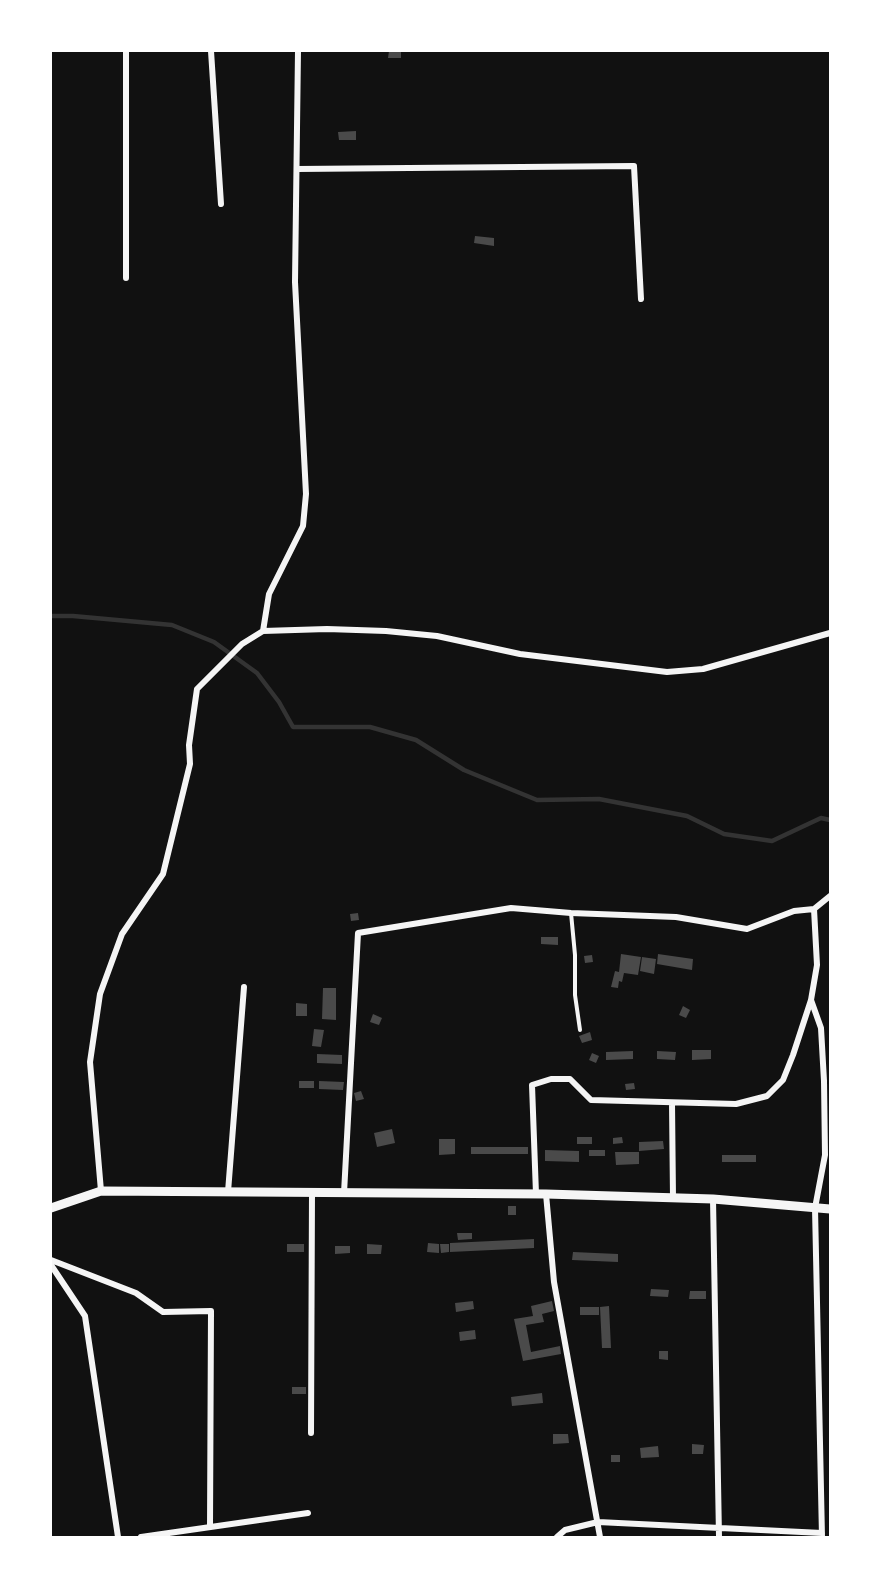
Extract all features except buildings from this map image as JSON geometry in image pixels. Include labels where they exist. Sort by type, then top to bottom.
[{"type":"street","points":[[126,51],[126,278]]},
{"type":"street","points":[[211,51],[221,204]]},
{"type":"street","points":[[263,631],[269,594],[303,526],[306,494],[295,282],[298,51]]},
{"type":"street","points":[[297,169],[634,166],[641,299]]},
{"type":"street","points":[[101,1191],[90,1062],[100,994],[122,934],[163,874],[190,764],[189,745],[197,689],[242,644],[263,631],[327,629],[386,631],[436,636],[520,654],[667,672],[703,669],[830,633]]},
{"type":"street","points":[[344,1193],[358,933],[511,908],[676,917],[747,929],[794,911],[814,909],[830,896]]},
{"type":"street","points":[[600,1537],[554,1282],[541,1194],[532,1085],[551,1079],[570,1079],[591,1100],[672,1104],[736,1104],[767,1096],[783,1080],[811,1000],[817,965],[814,909]]},
{"type":"street","points":[[228,1192],[244,987]]},
{"type":"street","points":[[557,1537],[565,1530],[598,1522],[822,1535],[815,1208],[825,1155],[824,1081],[821,1028],[811,1000]]},
{"type":"street","points":[[672,1104],[673,1198]]},
{"type":"street","points":[[51,1208],[101,1191],[541,1194],[713,1199],[830,1209]]},
{"type":"street","points":[[311,1433],[312,1192]]},
{"type":"street","points":[[713,1199],[719,1537]]},
{"type":"street","points":[[51,1260],[136,1293],[163,1312],[212,1311],[210,1527]]},
{"type":"street","points":[[51,1265],[85,1316],[118,1537]]},
{"type":"street","points":[[141,1537],[308,1513]]},
{"type":"lane","points":[[571,913],[575,955],[575,995],[580,1030]]},
{"type":"waterway","points":[[51,616],[172,625],[214,642],[257,673],[279,702],[293,727],[370,727],[416,740],[464,770],[537,800],[599,799],[687,816],[724,834],[772,841],[821,818],[830,820]]}]
